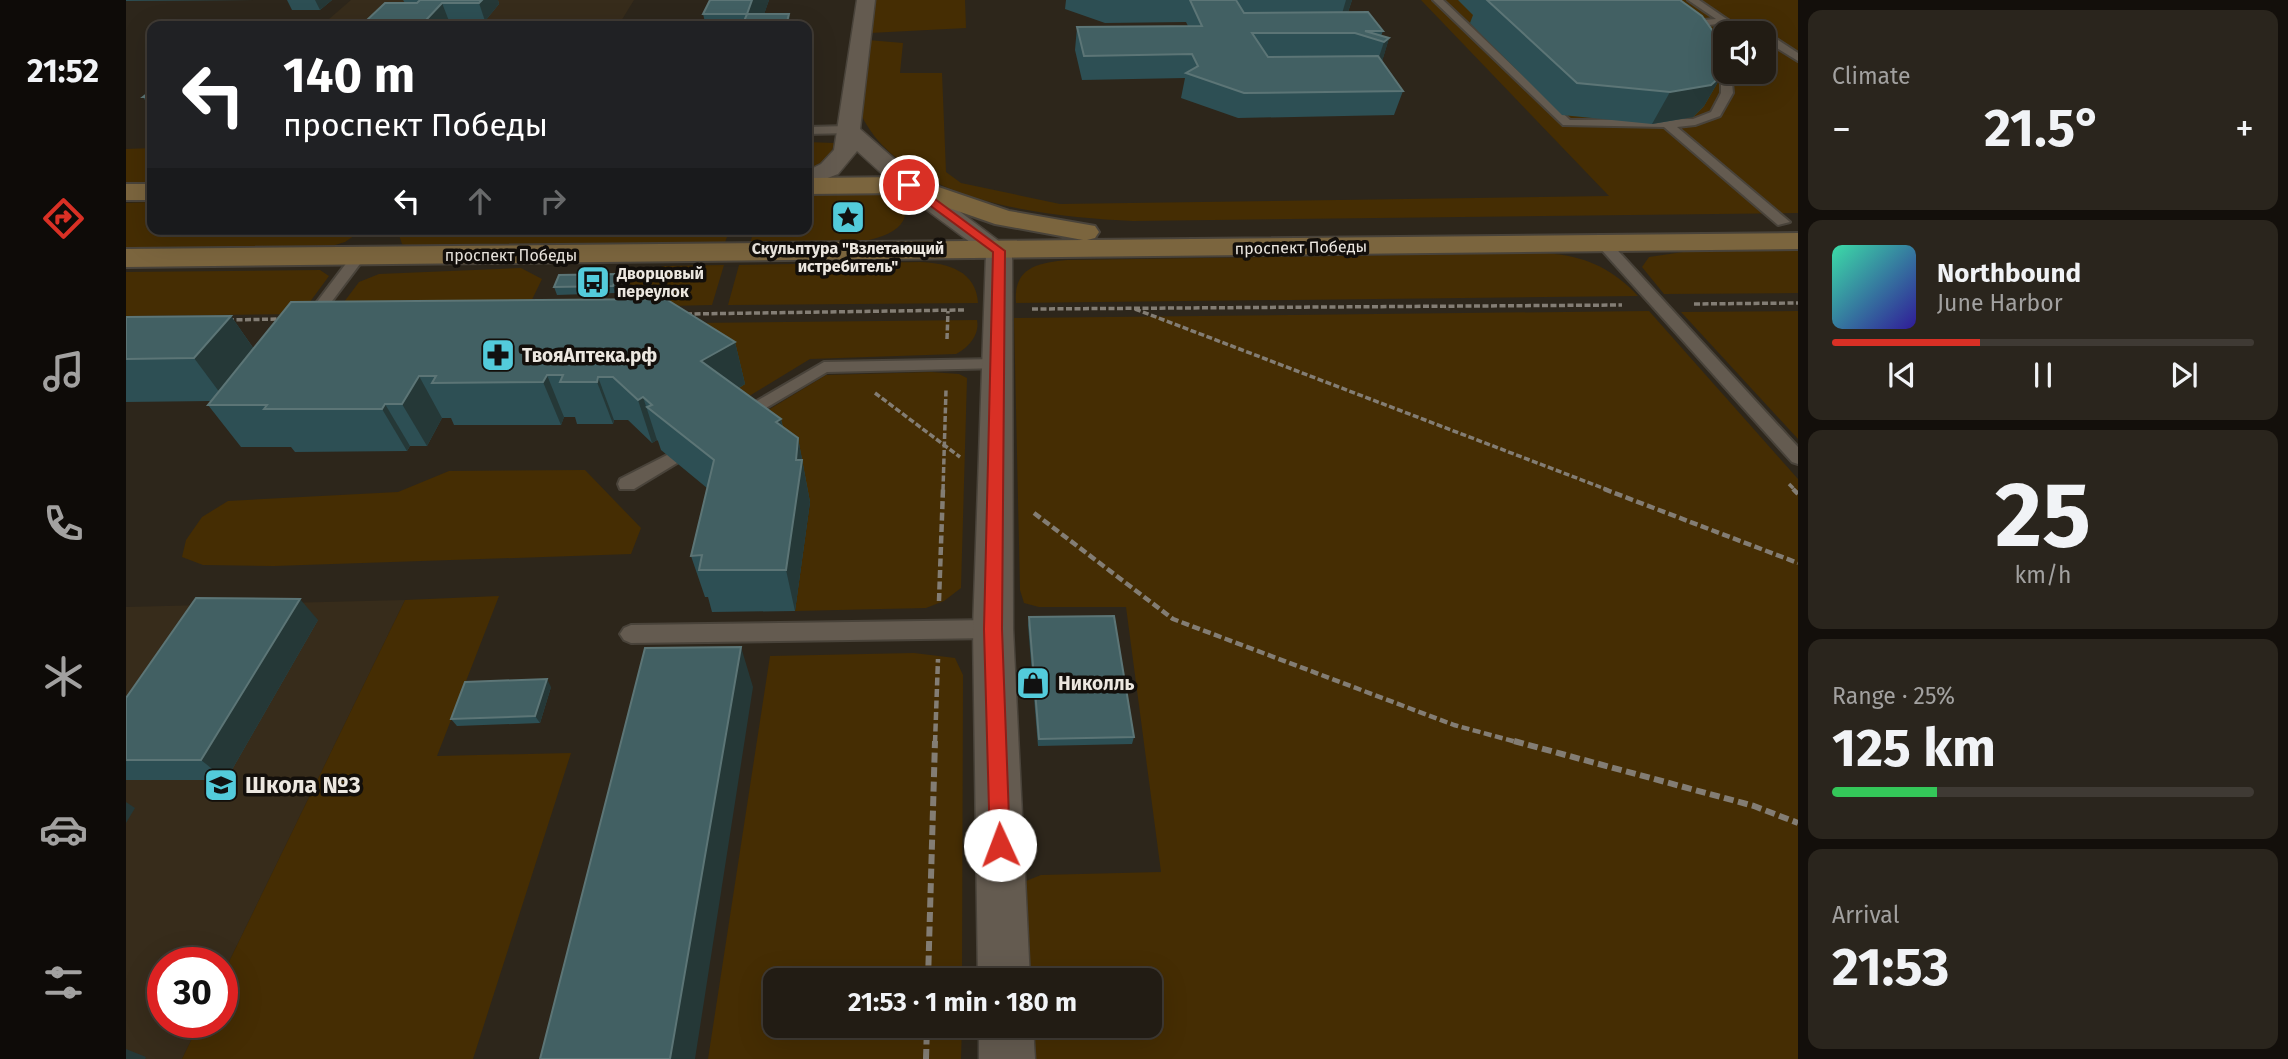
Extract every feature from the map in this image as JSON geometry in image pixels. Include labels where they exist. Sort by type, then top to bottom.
[{"type":"main road","name":"проспект Победы","points":[[812,186],[918,191],[1004,218],[1085,232]]},
{"type":"main road","points":[[897,252],[920,242],[933,225],[918,191]]},
{"type":"main road","points":[[126,192],[147,192]]},
{"type":"main road","name":"проспект Победы","points":[[126,258],[999,251],[1793,228]]},
{"type":"main road","name":"проспект Победы","points":[[999,251],[1034,237],[1085,232],[1596,234]]},
{"type":"main road","points":[[359,256],[375,235]]},
{"type":"street","points":[[812,178],[837,165],[846,150],[866,0]]},
{"type":"street","points":[[848,130],[918,191],[999,251],[993,629],[1004,968]]},
{"type":"street","points":[[1006,1038],[1007,1059]]},
{"type":"lane","points":[[1438,0],[1567,123],[1695,122],[1716,114],[1727,93],[1727,84]]},
{"type":"lane","points":[[1693,0],[1726,22],[1694,23],[1710,39]]},
{"type":"lane","points":[[1776,43],[1798,58]]},
{"type":"lane","points":[[1667,124],[1793,228]]},
{"type":"lane","points":[[812,131],[848,130]]},
{"type":"lane","points":[[1596,234],[1798,458]]},
{"type":"lane","points":[[296,339],[359,256]]},
{"type":"lane","points":[[734,420],[824,367],[997,364]]},
{"type":"lane","points":[[628,484],[671,459]]},
{"type":"lane","points":[[631,634],[993,629]]},
{"type":"path","points":[[675,315],[998,309],[1798,303]]},
{"type":"path","points":[[1133,308],[1798,563]]},
{"type":"path","points":[[219,320],[311,319]]},
{"type":"path","points":[[841,367],[1173,619],[1454,725],[1754,806],[1798,823]]},
{"type":"path","points":[[926,1059],[927,1038]]},
{"type":"shaded area","points":[[351,0],[634,0],[621,21],[327,21]]},
{"type":"shaded area","points":[[875,0],[965,0],[966,28],[870,33]]},
{"type":"shaded area","points":[[1421,0],[1798,0],[1798,213],[1133,221],[1030,211],[994,203],[927,178],[899,160],[875,137],[863,118],[859,104],[868,40],[903,43],[900,73],[942,73],[946,172],[961,183],[1060,204],[1609,196]]},
{"type":"shaded area","points":[[812,142],[834,143],[825,161],[812,168]]},
{"type":"shaded area","points":[[147,148],[147,186],[126,187],[126,149]]},
{"type":"shaded area","points":[[848,191],[877,194],[890,198],[899,205],[905,216],[897,228],[881,237],[860,242],[811,245],[750,244],[752,235],[812,235],[812,193]]},
{"type":"shaded area","points":[[147,202],[147,235],[355,235],[345,242],[325,248],[126,253],[126,203]]},
{"type":"shaded area","points":[[399,235],[728,235],[724,245],[414,248],[402,244]]},
{"type":"shaded area","points":[[1798,250],[1798,293],[1664,294],[1642,267],[1649,257],[1683,252]]},
{"type":"shaded area","points":[[1540,253],[1568,256],[1594,264],[1616,277],[1638,296],[1016,303],[1016,291],[1023,274],[1037,265],[1067,260]]},
{"type":"shaded area","points":[[920,262],[941,264],[959,271],[972,283],[978,303],[728,305],[739,265]]},
{"type":"shaded area","points":[[724,265],[712,305],[620,307],[631,278],[663,266]]},
{"type":"shaded area","points":[[521,268],[542,279],[527,310],[335,314],[359,282],[379,274]]},
{"type":"shaded area","points":[[320,270],[329,276],[301,314],[126,316],[126,272]]},
{"type":"shaded area","points":[[1649,311],[1798,479],[1798,1059],[1035,1059],[1034,1038],[1162,1038],[1162,968],[1030,968],[1026,881],[1041,875],[1161,872],[1126,607],[1039,607],[1024,603],[1020,590],[1014,318]]},
{"type":"shaded area","points":[[1798,311],[1798,439],[1681,312]]},
{"type":"shaded area","points":[[977,320],[977,331],[972,340],[956,354],[810,359],[723,412],[334,327]]},
{"type":"shaded area","points":[[931,372],[959,374],[967,378],[961,588],[944,601],[926,608],[795,611],[810,503],[742,426],[826,375]]},
{"type":"shaded area","points":[[585,470],[641,528],[631,554],[274,566],[203,565],[182,557],[186,540],[202,517],[228,501],[398,492],[449,471]]},
{"type":"shaded area","points":[[499,596],[437,756],[571,753],[473,1059],[182,1059],[192,1038],[238,1038],[236,947],[405,600]]},
{"type":"shaded area","name":"Школа №3","points":[[405,600],[236,947],[147,947],[147,1038],[192,1038],[182,1059],[126,1059],[126,607]]},
{"type":"shaded area","points":[[914,653],[955,658],[963,675],[962,968],[763,968],[763,1038],[962,1038],[961,1059],[708,1059],[770,656]]},
{"type":"building","points":[[420,0],[482,0],[479,3],[442,3],[426,20],[461,21],[366,21],[385,3],[417,3]]},
{"type":"building","points":[[710,0],[752,0],[747,14],[703,14]]},
{"type":"building","points":[[1190,0],[1236,0],[1244,13],[1368,12],[1383,31],[1365,31],[1389,38],[1384,42],[1355,33],[1252,33],[1268,57],[1378,56],[1403,91],[1244,93],[1186,73],[1198,66],[1192,54],[1084,56],[1077,27],[1202,26]]},
{"type":"building","points":[[1487,0],[1680,0],[1702,16],[1713,31],[1711,85],[1670,92],[1577,83]]},
{"type":"building","points":[[747,14],[789,14],[787,21],[744,21]]},
{"type":"building","points":[[617,274],[613,286],[554,287],[559,275]]},
{"type":"building","points":[[666,299],[735,342],[701,361],[781,419],[776,422],[798,438],[796,460],[802,460],[786,570],[699,570],[702,555],[691,556],[714,460],[647,407],[652,405],[643,397],[638,400],[613,377],[598,377],[597,382],[560,382],[563,375],[547,375],[543,382],[432,383],[436,376],[419,376],[402,404],[385,404],[382,409],[264,409],[267,405],[208,405],[291,302]]},
{"type":"building","points":[[231,316],[194,358],[126,359],[126,317]]},
{"type":"building","points":[[196,598],[300,599],[201,760],[126,760],[126,698]]},
{"type":"building","points":[[1114,616],[1134,737],[1039,739],[1029,617]]},
{"type":"building","points":[[741,647],[670,1059],[540,1059],[645,648]]},
{"type":"building","points":[[547,679],[535,716],[451,719],[465,682]]},
{"type":"place","name":"Скульптура \"Взлетающий истребитель\"","points":[[848,217]]},
{"type":"place","name":"Дворцовый переулок","points":[[593,282]]},
{"type":"place","name":"ТвояАптека.рф","points":[[498,355]]},
{"type":"place","name":"Николль","points":[[1033,683]]},
{"type":"place","name":"Школа №3","points":[[221,785]]},
{"type":"route","points":[[909,185],[999,251],[993,629],[1000,845]]}]
